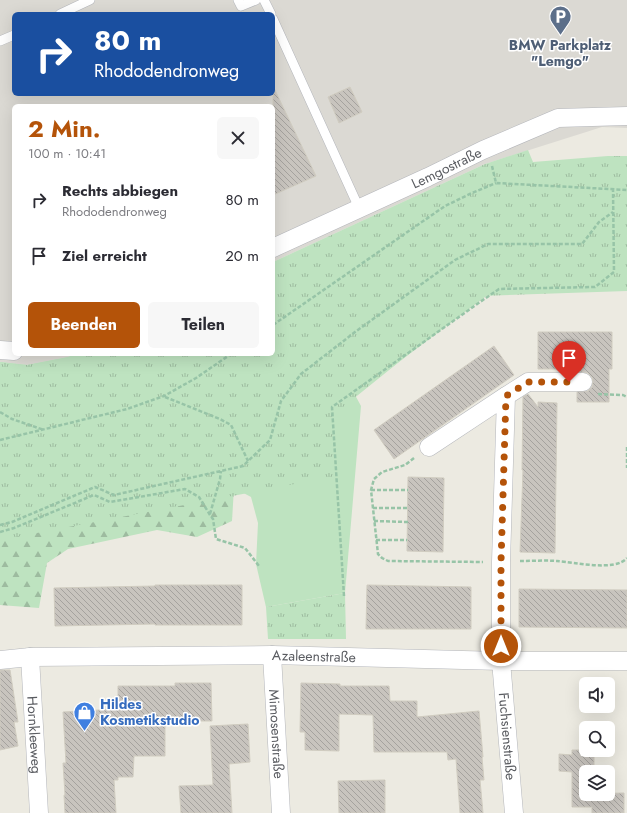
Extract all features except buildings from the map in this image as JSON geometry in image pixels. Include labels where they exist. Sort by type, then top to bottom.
[{"type":"street","name":"Lemgostraße","points":[[275,247],[428,177],[483,150],[558,118],[627,116]]},
{"type":"street","points":[[0,350],[12,351]]},
{"type":"street","points":[[429,448],[528,382],[583,382]]},
{"type":"street","name":"Fuchsienstraße","points":[[506,396],[501,562],[500,661],[514,813]]},
{"type":"street","name":"Azaleenstraße","points":[[0,660],[30,657],[272,655],[500,661],[627,661]]},
{"type":"street","name":"Mimosenstraße","points":[[272,655],[281,813]]},
{"type":"street","name":"Hornkleeweg","points":[[30,657],[39,813]]},
{"type":"lane","points":[[64,12],[90,0]]},
{"type":"lane","points":[[238,0],[241,6],[256,0]]},
{"type":"lane","points":[[264,0],[270,12]]},
{"type":"lane","points":[[275,23],[359,208]]},
{"type":"lane","points":[[0,41],[12,36]]},
{"type":"path","points":[[483,150],[491,163],[496,184]]},
{"type":"path","points":[[275,324],[446,206],[472,193],[496,184],[627,190]]},
{"type":"path","points":[[344,596],[332,407],[499,289],[595,287],[614,272],[613,189]]},
{"type":"path","points":[[0,525],[12,522],[95,487],[114,495],[243,466],[270,440],[281,401],[300,374],[355,332],[455,260],[488,244],[582,244],[599,222],[613,212]]},
{"type":"path","points":[[0,440],[127,409],[164,396],[196,378],[228,356]]},
{"type":"path","points":[[164,396],[231,425],[248,461]]},
{"type":"path","points":[[0,412],[12,419],[44,430]]},
{"type":"path","points":[[627,447],[627,468]]},
{"type":"path","points":[[429,448],[405,464],[382,472],[374,479],[371,490],[374,522],[378,554],[382,558],[388,561],[557,561],[586,565],[608,565],[624,561],[627,558]]},
{"type":"path","points":[[210,515],[221,471]]},
{"type":"path","points":[[0,532],[14,528],[94,495],[110,502],[185,489],[199,497],[213,519],[216,539],[245,548],[259,566]]},
{"type":"path","points":[[371,490],[408,490]]},
{"type":"path","points":[[373,508],[408,508]]},
{"type":"path","points":[[374,522],[408,522]]},
{"type":"path","points":[[376,540],[407,540]]},
{"type":"shaded area","points":[[0,0],[627,0],[627,128],[602,127],[485,164],[275,261],[275,104],[12,104],[12,356],[71,356],[27,365],[0,362]]},
{"type":"green space","points":[[528,150],[533,162],[608,156],[627,156],[627,291],[481,296],[332,416],[337,476],[0,540],[0,362],[27,365],[71,356],[275,356],[275,261],[485,164]]},
{"type":"green space","points":[[493,291],[355,395],[361,406],[345,593],[266,607],[256,564],[258,523],[251,497],[0,362],[27,365],[71,356],[275,356],[275,353]]},
{"type":"green space","points":[[0,482],[234,488],[232,521],[197,537],[157,530],[68,549],[47,563],[39,608],[0,605]]},
{"type":"green space","points":[[345,593],[346,639],[268,639],[266,607]]},
{"type":"place","name":"BMW Parkplatz \"Lemgo\"","points":[[560,36]]},
{"type":"place","name":"Hildes Kosmetikstudio","points":[[85,732]]},
{"type":"route","points":[[501,646],[501,562],[506,396],[528,382],[569,382]]}]
